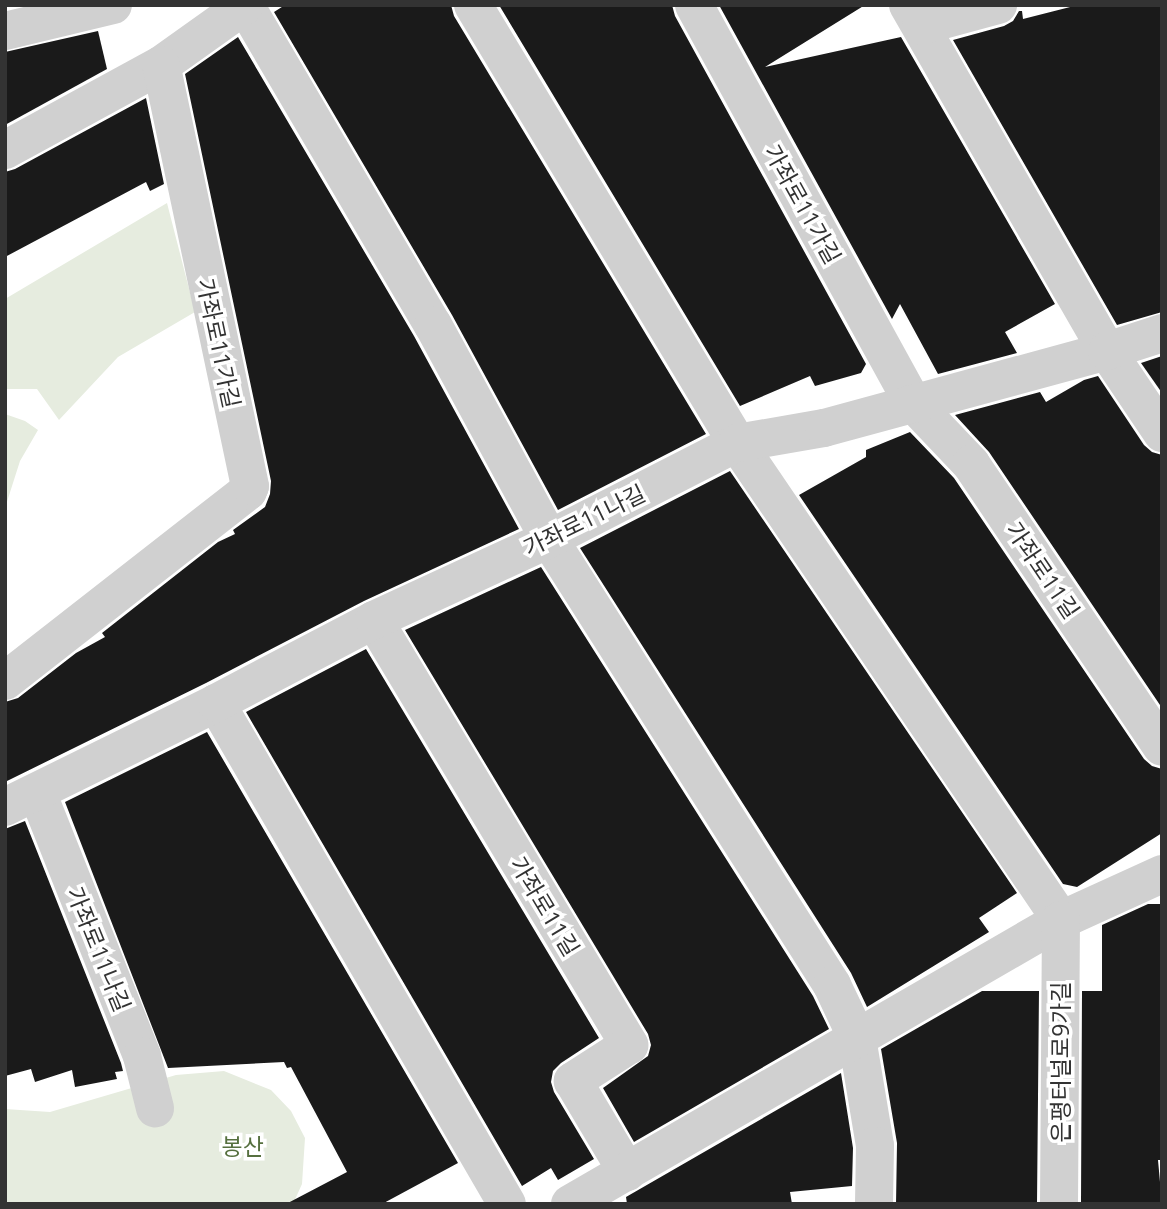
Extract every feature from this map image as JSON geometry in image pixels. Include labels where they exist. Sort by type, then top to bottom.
[{"type":"street","points":[[5,150],[161,65],[245,5],[433,325],[548,539],[832,985],[857,1038],[875,1146],[874,1204]]},
{"type":"street","points":[[473,5],[737,443],[1061,920]]},
{"type":"street","name":"가좌로11가길","points":[[694,5],[913,403]]},
{"type":"street","points":[[998,5],[914,15],[1107,351],[1162,433]]},
{"type":"street","points":[[5,31],[104,6]]},
{"type":"street","name":"가좌로11가길","points":[[5,681],[248,491],[250,486],[161,65]]},
{"type":"street","name":"가좌로11나길","points":[[155,1108],[142,1056],[21,800],[216,703],[374,620],[548,539],[737,443],[824,428],[1107,351],[1162,333]]},
{"type":"street","name":"가좌로11길","points":[[913,403],[971,464],[1162,747]]},
{"type":"street","name":"가좌로11길","points":[[374,620],[629,1045],[573,1081],[627,1172]]},
{"type":"street","points":[[216,703],[507,1204]]},
{"type":"street","points":[[570,1204],[1061,920],[1162,874]]},
{"type":"street","name":"은평터널로9가길","points":[[1059,1204],[1061,920]]},
{"type":"green space","points":[[167,203],[195,312],[118,357],[59,420],[37,389],[5,389],[5,299]]},
{"type":"green space","points":[[5,414],[25,421],[38,430],[20,461],[5,508]]},
{"type":"green space","name":"봉산","points":[[224,1071],[271,1090],[291,1111],[305,1138],[302,1184],[293,1204],[5,1204],[5,1109],[50,1112],[176,1075]]},
{"type":"building","points":[[285,5],[451,5],[454,16],[706,434],[558,510],[452,315],[274,12]]},
{"type":"building","points":[[499,5],[672,5],[675,16],[866,364],[861,373],[815,386],[810,376],[740,406]]},
{"type":"building","points":[[719,5],[865,5],[765,67],[901,37],[1055,304],[1005,332],[1017,353],[938,374],[900,304],[892,319]]},
{"type":"building","points":[[1078,5],[1162,5],[1162,312],[1117,325],[953,40],[1004,26],[1013,21],[1019,11],[1022,11],[1023,19]]},
{"type":"building","points":[[98,31],[107,69],[5,125],[5,52]]},
{"type":"building","points":[[238,37],[414,336],[519,529],[364,601],[5,782],[5,702],[18,698],[76,653],[105,637],[102,633],[218,542],[235,534],[233,530],[265,507],[270,494],[271,481],[185,74]]},
{"type":"building","points":[[146,98],[164,184],[150,191],[146,182],[5,257],[5,172]]},
{"type":"building","points":[[1162,356],[1162,393],[1141,363]]},
{"type":"building","points":[[1098,376],[1144,445],[1152,452],[1162,455],[1162,708],[989,452],[955,415],[1040,392],[1046,402],[1084,380]]},
{"type":"building","points":[[910,432],[954,478],[1144,759],[1152,766],[1162,769],[1162,833],[1077,887],[1063,884],[799,495],[866,457],[866,450]]},
{"type":"building","points":[[730,471],[1017,893],[979,918],[989,932],[867,1007],[851,973],[580,548]]},
{"type":"building","points":[[541,567],[813,996],[829,1029],[634,1142],[603,1088],[648,1056],[651,1045],[648,1034],[405,630]]},
{"type":"building","points":[[366,649],[599,1038],[553,1071],[551,1082],[554,1092],[594,1159],[558,1180],[551,1168],[522,1186],[246,712]]},
{"type":"building","points":[[207,732],[458,1163],[382,1204],[286,1204],[347,1172],[291,1067],[287,1068],[284,1062],[168,1068],[65,802]]},
{"type":"building","points":[[25,821],[121,1063],[123,1071],[115,1072],[117,1079],[75,1087],[72,1070],[35,1082],[31,1069],[5,1076],[5,829]]},
{"type":"building","points":[[1148,904],[1162,904],[1162,1160],[1158,1160],[1162,1204],[1081,1204],[1082,991],[1102,991],[1102,925]]},
{"type":"building","points":[[982,991],[1039,991],[1037,1204],[896,1204],[897,1143],[881,1049]]},
{"type":"building","points":[[841,1073],[853,1148],[852,1186],[790,1192],[792,1204],[627,1204],[626,1197]]}]
